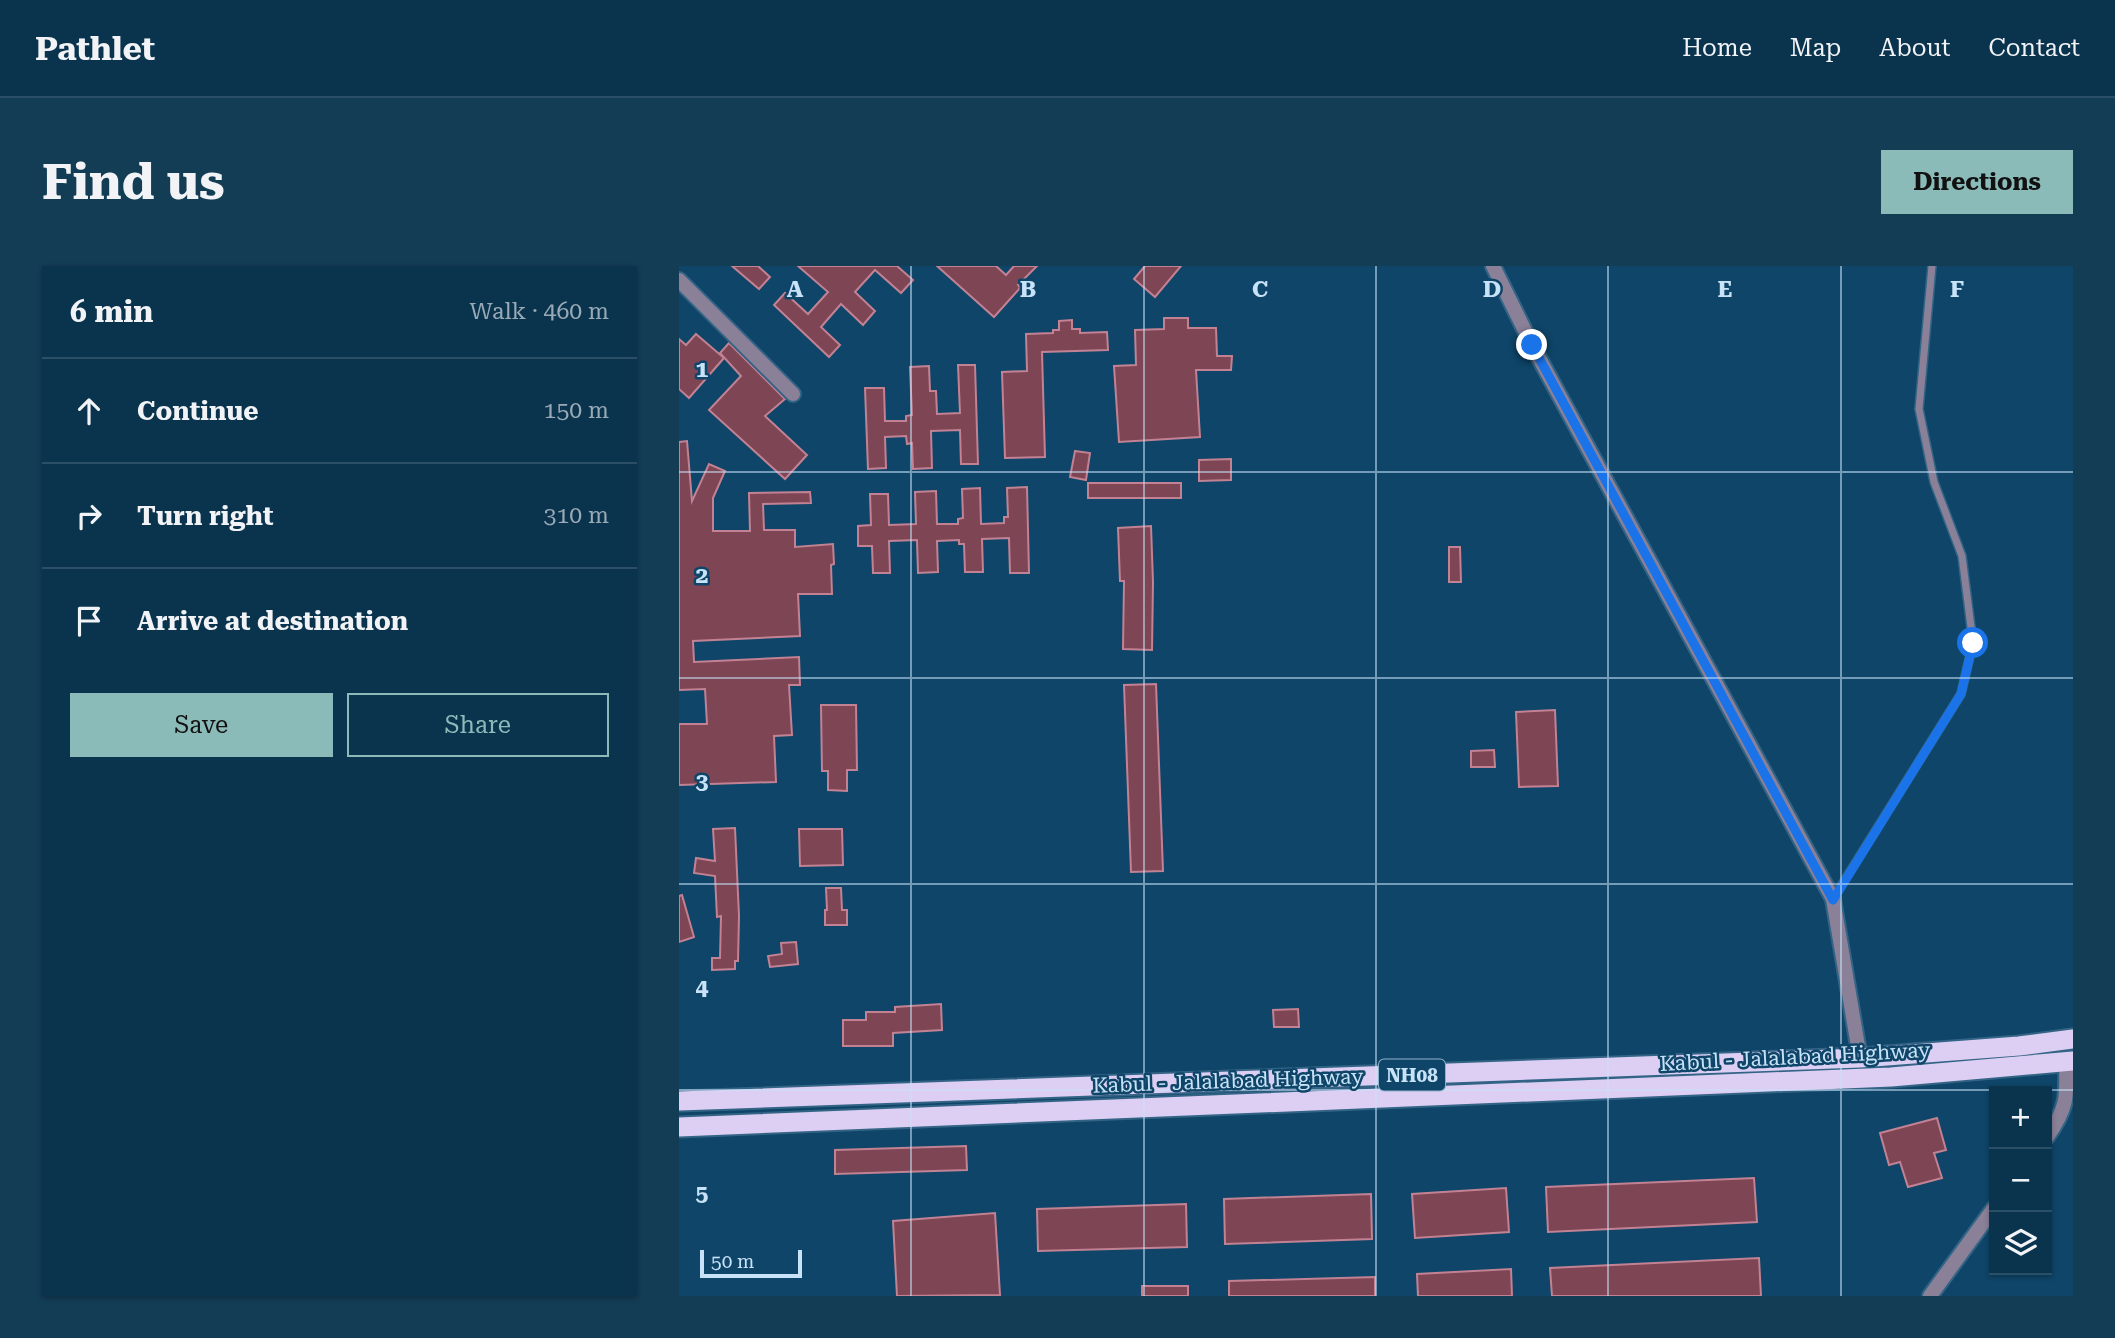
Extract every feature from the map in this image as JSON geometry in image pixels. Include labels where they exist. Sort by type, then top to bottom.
[{"type":"highway","name":"Kabul - Jalalabad Highway","points":[[679,1101],[1860,1058],[2019,1046],[2073,1039]]},
{"type":"highway","points":[[2019,1046],[2021,1067]]},
{"type":"highway","points":[[1889,1056],[1891,1077]]},
{"type":"highway","points":[[1803,1060],[1804,1080]]},
{"type":"highway","name":"Kabul - Jalalabad Highway","points":[[679,1127],[1891,1077],[2069,1061]]},
{"type":"highway","points":[[1009,1090],[1011,1112]]},
{"type":"street","points":[[1493,266],[1532,345],[1833,900],[1860,1058]]},
{"type":"street","points":[[679,280],[793,394]]},
{"type":"street","points":[[2052,1129],[2065,1108],[2069,1061]]},
{"type":"street","points":[[1930,1296],[1991,1212]]},
{"type":"lane","points":[[1833,900],[1961,694],[1973,643],[1962,556],[1934,482],[1919,409],[1932,266]]},
{"type":"building","points":[[732,266],[758,266],[770,277],[759,289]]},
{"type":"building","points":[[798,266],[897,266],[913,280],[901,293],[875,270],[855,292],[875,311],[863,325],[841,304],[821,327],[840,345],[829,357],[774,305],[785,293],[808,314],[828,292]]},
{"type":"building","points":[[937,266],[996,266],[1006,275],[1014,266],[1037,266],[1018,285],[1020,288],[994,317]]},
{"type":"building","points":[[1145,266],[1181,266],[1155,297],[1134,279]]},
{"type":"building","points":[[1164,318],[1188,318],[1188,328],[1216,328],[1217,356],[1232,356],[1231,370],[1196,370],[1200,437],[1119,442],[1114,366],[1136,365],[1135,330],[1164,329]]},
{"type":"building","points":[[1072,320],[1072,329],[1080,329],[1080,333],[1107,332],[1108,350],[1042,352],[1045,457],[1005,458],[1002,372],[1027,371],[1026,334],[1053,333],[1053,330],[1059,330],[1059,321]]},
{"type":"building","points":[[696,334],[724,358],[689,398],[679,389],[679,339],[686,345]]},
{"type":"building","points":[[729,343],[785,399],[765,416],[807,455],[785,479],[709,410],[741,376],[720,353]]},
{"type":"building","points":[[958,365],[975,365],[978,464],[961,464],[960,430],[931,431],[932,468],[913,469],[912,443],[907,444],[906,436],[885,437],[886,468],[868,469],[865,388],[884,388],[885,421],[906,421],[906,416],[912,415],[910,367],[929,366],[930,391],[936,391],[937,414],[960,413]]},
{"type":"building","points":[[687,441],[692,501],[709,464],[725,471],[713,498],[713,531],[750,531],[749,493],[810,492],[811,503],[763,504],[764,530],[795,530],[795,547],[833,544],[832,594],[798,594],[800,636],[693,641],[694,662],[799,657],[800,685],[789,685],[792,735],[774,736],[776,782],[679,785],[679,724],[707,724],[705,689],[679,690],[679,442]]},
{"type":"building","points":[[1075,451],[1090,453],[1086,480],[1070,477]]},
{"type":"building","points":[[1231,459],[1231,480],[1199,481],[1199,460]]},
{"type":"building","points":[[1088,483],[1181,483],[1181,498],[1088,498]]},
{"type":"building","points":[[1027,487],[1029,573],[1010,573],[1009,538],[982,539],[983,572],[965,572],[964,544],[959,544],[959,540],[937,541],[938,572],[918,573],[917,540],[889,541],[890,573],[873,573],[872,546],[858,546],[858,526],[871,525],[870,494],[888,494],[889,525],[916,524],[915,492],[936,491],[937,524],[958,524],[958,519],[963,518],[962,489],[980,488],[981,524],[1004,523],[1004,517],[1008,517],[1007,488]]},
{"type":"building","points":[[1151,526],[1152,650],[1123,649],[1124,581],[1120,581],[1118,528]]},
{"type":"building","points":[[1449,547],[1460,547],[1461,582],[1449,582]]},
{"type":"building","points":[[1156,684],[1163,871],[1131,872],[1124,685]]},
{"type":"building","points":[[821,705],[856,705],[857,770],[847,770],[847,791],[828,790],[828,771],[822,771]]},
{"type":"building","points":[[1555,710],[1558,786],[1519,787],[1516,712]]},
{"type":"building","points":[[1494,750],[1495,767],[1471,767],[1471,751]]},
{"type":"building","points":[[735,828],[738,961],[735,961],[735,969],[712,970],[712,958],[720,958],[721,916],[717,917],[715,876],[694,873],[696,858],[715,861],[713,829]]},
{"type":"building","points":[[799,829],[842,829],[843,865],[800,866]]},
{"type":"building","points":[[826,888],[841,888],[842,910],[847,910],[847,925],[825,925]]},
{"type":"building","points":[[682,895],[694,937],[679,942],[679,896]]},
{"type":"building","points":[[796,942],[798,964],[770,967],[768,956],[782,954],[781,943]]},
{"type":"building","points":[[941,1004],[942,1030],[893,1033],[893,1046],[843,1046],[843,1020],[866,1020],[866,1012],[895,1012],[895,1007]]},
{"type":"building","points":[[1298,1009],[1299,1027],[1274,1027],[1273,1010]]},
{"type":"building","points":[[1937,1118],[1946,1150],[1934,1153],[1942,1178],[1908,1187],[1900,1162],[1889,1165],[1880,1133]]},
{"type":"building","points":[[966,1146],[967,1170],[835,1174],[835,1150]]},
{"type":"building","points":[[1754,1178],[1757,1222],[1548,1232],[1546,1187]]},
{"type":"building","points":[[1506,1188],[1509,1232],[1415,1238],[1412,1194]]},
{"type":"building","points":[[1371,1194],[1372,1239],[1225,1244],[1224,1199]]},
{"type":"building","points":[[1186,1204],[1187,1247],[1038,1251],[1037,1209]]},
{"type":"building","points":[[995,1213],[1000,1295],[897,1296],[893,1221]]},
{"type":"building","points":[[1759,1258],[1761,1296],[1552,1296],[1550,1268]]},
{"type":"building","points":[[1511,1269],[1512,1296],[1418,1296],[1417,1274]]},
{"type":"building","points":[[1375,1277],[1375,1296],[1229,1296],[1229,1281]]},
{"type":"building","points":[[1142,1286],[1188,1286],[1188,1296],[1142,1296]]},
{"type":"route","points":[[1532,345],[1833,900],[1961,694],[1973,643]]}]
